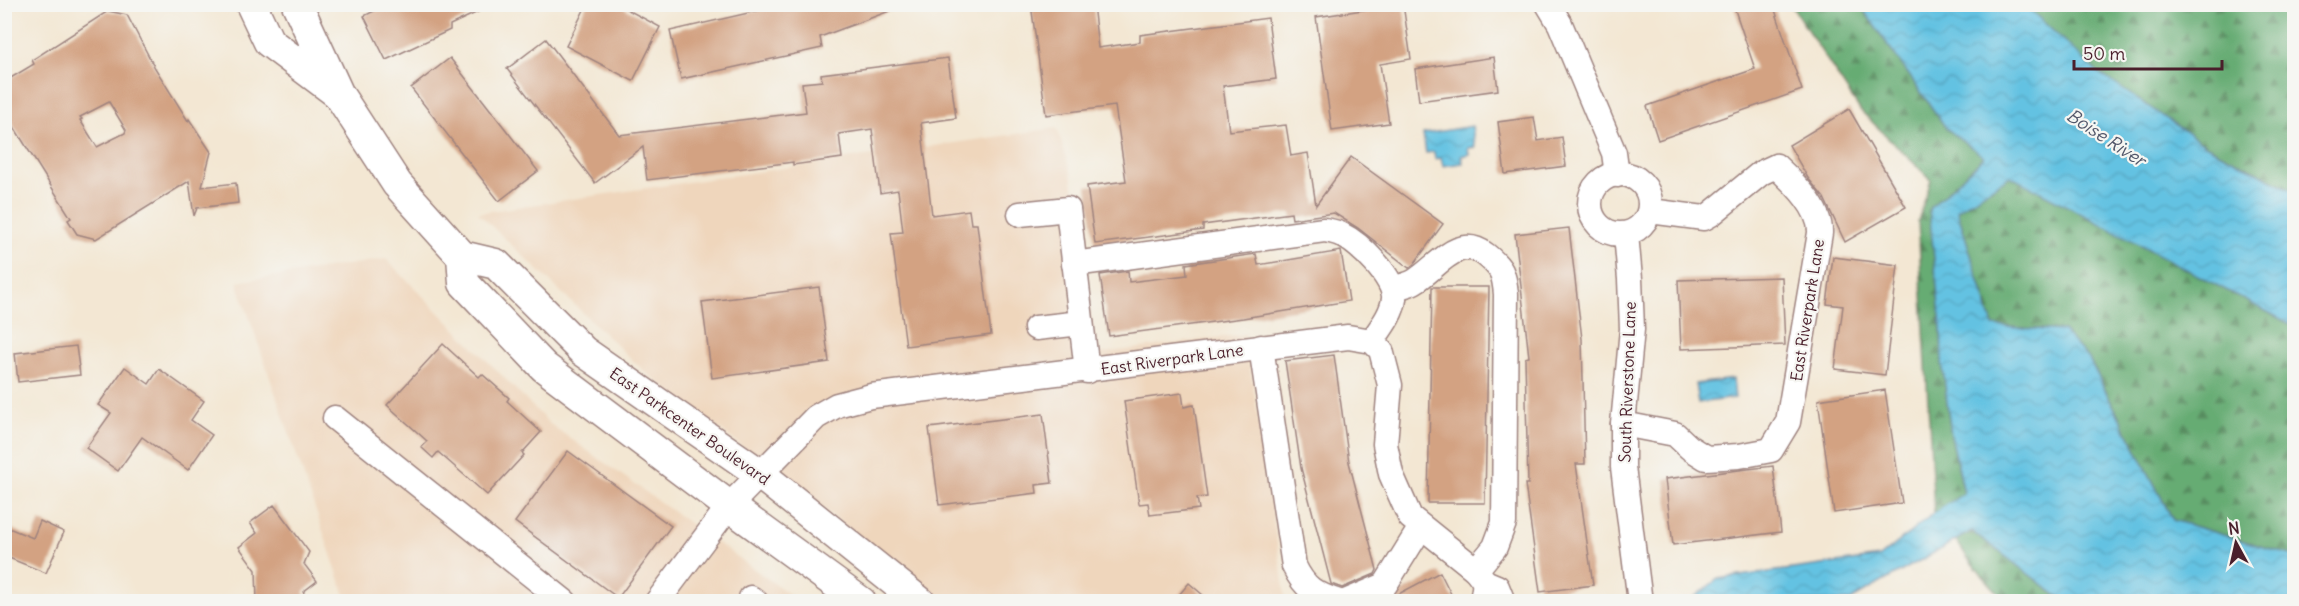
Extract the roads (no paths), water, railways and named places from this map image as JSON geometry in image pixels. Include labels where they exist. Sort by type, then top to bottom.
[{"type":"main road","points":[[251,4],[269,42],[339,95]]},
{"type":"main road","points":[[297,4],[339,95],[397,184],[462,256],[464,283],[544,367],[861,602]]},
{"type":"main road","name":"East Parkcenter Boulevard","points":[[462,256],[496,264],[583,351],[760,474],[920,602]]},
{"type":"street","points":[[1548,4],[1560,24],[1614,153],[1617,175]]},
{"type":"street","name":"East Riverpark Lane","points":[[1623,424],[1675,434],[1690,448],[1706,458],[1771,450],[1788,422],[1820,234],[1817,214],[1788,177],[1776,166],[1761,173],[1704,218],[1650,211]]},
{"type":"street","points":[[1617,175],[1633,177],[1647,191],[1650,211],[1640,227],[1626,234],[1613,234],[1604,230],[1592,215],[1591,195],[1603,179],[1617,175]]},
{"type":"street","points":[[1020,214],[1068,208],[1087,370]]},
{"type":"street","points":[[1074,264],[1324,230],[1341,234],[1355,243],[1386,276],[1393,289],[1394,300],[1388,318],[1372,341],[1381,350],[1388,369],[1390,385],[1385,444],[1391,474],[1410,517],[1482,584],[1497,587],[1503,602]]},
{"type":"street","name":"South Riverstone Lane","points":[[1626,234],[1632,329],[1623,424],[1623,467],[1640,602]]},
{"type":"street","points":[[1393,289],[1414,281],[1452,251],[1461,248],[1480,250],[1499,266],[1504,276],[1506,294],[1504,523],[1482,584]]},
{"type":"street","points":[[1036,328],[1082,323]]},
{"type":"street","name":"East Riverpark Lane","points":[[657,602],[729,506],[816,417],[837,405],[871,396],[1261,347],[1348,337],[1372,341]]},
{"type":"street","points":[[1261,347],[1294,566],[1302,582],[1318,595],[1339,602]]},
{"type":"street","points":[[335,418],[565,602]]},
{"type":"street","points":[[1345,602],[1385,585],[1421,527]]},
{"type":"water","name":"Boise River","points":[[1860,5],[2025,5],[2096,71],[2207,146],[2294,191],[2294,326],[2010,176],[1957,210],[1993,326],[2063,331],[2089,359],[2173,520],[2294,556],[2294,601],[2064,601],[1972,531],[1849,601],[1689,601],[1718,579],[1880,557],[1934,513],[1964,493],[1951,435],[1929,209],[1984,157],[1946,128]]},
{"type":"water","points":[[1472,126],[1475,147],[1468,148],[1469,154],[1461,156],[1463,163],[1443,166],[1441,158],[1435,159],[1434,152],[1426,153],[1423,134]]},
{"type":"water","points":[[1733,379],[1735,398],[1698,403],[1695,384]]}]
